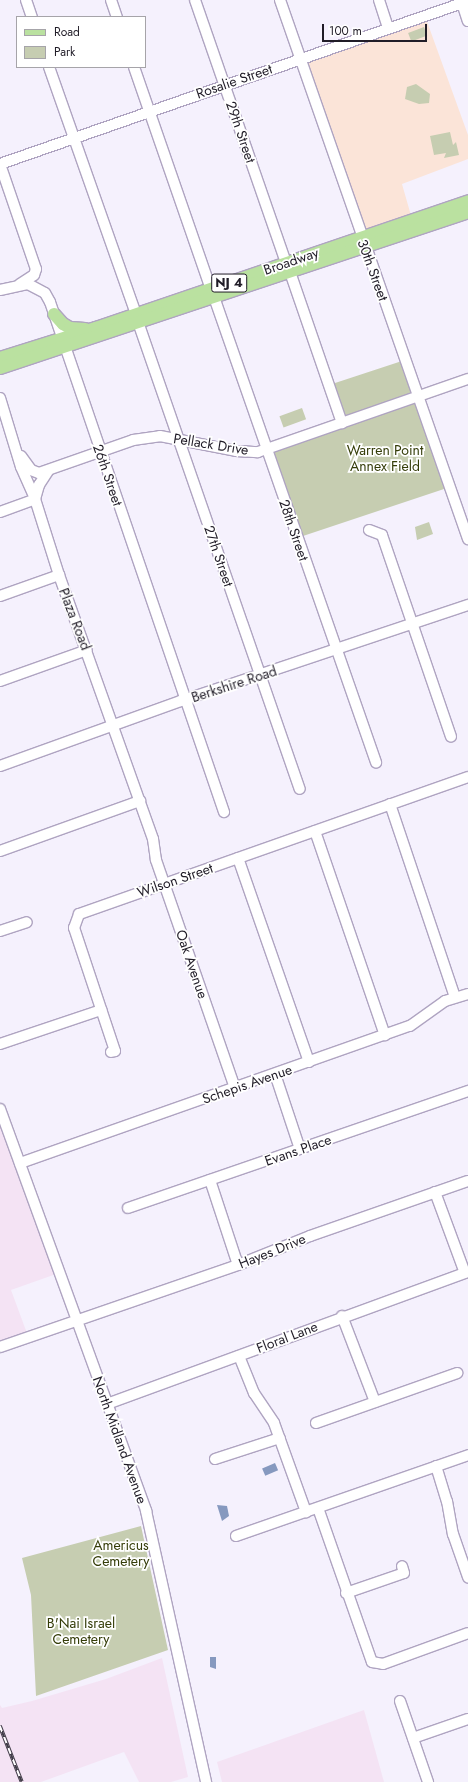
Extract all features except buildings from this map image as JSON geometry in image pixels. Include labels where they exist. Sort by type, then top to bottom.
[{"type":"main road","name":"Broadway","points":[[0,368],[64,343],[363,241],[468,201]]},
{"type":"main road","name":"Broadway","points":[[363,241],[468,212]]},
{"type":"main road","points":[[54,314],[70,328],[96,328]]},
{"type":"main road","name":"Broadway","points":[[0,358],[64,343],[96,328],[137,318]]},
{"type":"street","points":[[26,0],[32,16]]},
{"type":"street","points":[[111,0],[116,16]]},
{"type":"street","name":"29th Street","points":[[195,0],[342,423]]},
{"type":"street","name":"30th Street","points":[[280,0],[468,539]]},
{"type":"street","points":[[379,0],[388,27]]},
{"type":"street","points":[[464,1],[468,21]]},
{"type":"street","name":"Rosalie Street","points":[[0,164],[464,1]]},
{"type":"street","name":"27th Street","points":[[49,68],[300,789]]},
{"type":"street","name":"28th Street","points":[[134,68],[265,449],[376,763]]},
{"type":"street","points":[[0,164],[36,269],[34,275],[18,285],[0,290]]},
{"type":"street","name":"26th Street","points":[[18,285],[28,284],[44,293],[54,314],[224,812]]},
{"type":"street","name":"Pellack Drive","points":[[48,471],[133,440],[160,436],[236,451],[258,452],[468,379]]},
{"type":"street","name":"Plaza Road","points":[[0,398],[21,467],[35,499],[59,575],[87,650],[153,839]]},
{"type":"street","points":[[16,447],[31,470],[39,473],[48,471]]},
{"type":"street","points":[[0,512],[35,499],[39,485],[48,471]]},
{"type":"street","points":[[370,530],[382,535],[451,737]]},
{"type":"street","points":[[0,596],[59,575]]},
{"type":"street","name":"Berkshire Road","points":[[0,766],[186,700],[468,605]]},
{"type":"street","points":[[0,681],[87,650]]},
{"type":"street","name":"Wilson Street","points":[[101,1010],[74,928],[76,918],[81,913],[390,804],[467,779]]},
{"type":"street","points":[[0,851],[140,801]]},
{"type":"street","points":[[390,804],[455,997]]},
{"type":"street","points":[[315,831],[385,1035]]},
{"type":"street","name":"Oak Avenue","points":[[153,839],[156,860],[235,1088]]},
{"type":"street","points":[[238,858],[309,1062]]},
{"type":"street","points":[[0,931],[27,922]]},
{"type":"street","name":"Schepis Avenue","points":[[20,1163],[410,1026],[435,1007],[455,997],[468,994]]},
{"type":"street","points":[[0,1044],[101,1010],[115,1051],[111,1052]]},
{"type":"street","points":[[275,1074],[300,1149]]},
{"type":"street","name":"Evans Place","points":[[128,1208],[468,1091]]},
{"type":"street","name":"North Midland Avenue","points":[[0,1109],[152,1533],[206,1782]]},
{"type":"street","points":[[210,1180],[238,1265]]},
{"type":"street","name":"Hayes Drive","points":[[0,1347],[28,1336],[77,1322],[238,1265],[310,1236],[468,1181]]},
{"type":"street","points":[[435,1192],[466,1272]]},
{"type":"street","name":"Floral Lane","points":[[107,1404],[239,1356],[342,1316],[466,1272]]},
{"type":"street","points":[[342,1316],[375,1402]]},
{"type":"street","points":[[239,1356],[254,1393],[268,1413],[280,1438],[306,1512]]},
{"type":"street","points":[[316,1423],[458,1373]]},
{"type":"street","points":[[215,1459],[280,1438]]},
{"type":"street","points":[[236,1536],[468,1455]]},
{"type":"street","points":[[436,1466],[463,1550],[468,1577]]},
{"type":"street","points":[[318,1508],[369,1658],[374,1663],[383,1664],[468,1634]]},
{"type":"street","points":[[346,1593],[404,1573],[402,1566]]},
{"type":"street","points":[[400,1701],[428,1782]]},
{"type":"street","points":[[413,1738],[468,1719]]},
{"type":"shaded area","points":[[425,16],[468,135],[468,159],[402,184],[412,219],[362,237],[300,59]]},
{"type":"shaded area","points":[[0,1109],[59,1273],[11,1290],[28,1336],[0,1347]]},
{"type":"shaded area","points":[[162,1658],[188,1777],[171,1782],[139,1782],[124,1752],[41,1782],[0,1782],[0,1705],[2,1708],[32,1701],[106,1679]]},
{"type":"shaded area","points":[[364,1710],[384,1782],[222,1782],[217,1762]]},
{"type":"green space","points":[[424,27],[427,35],[411,41],[408,33]]},
{"type":"green space","points":[[416,84],[430,94],[429,103],[419,104],[405,99],[407,87]]},
{"type":"green space","points":[[450,132],[453,145],[456,142],[459,155],[444,158],[446,153],[434,155],[430,136]]},
{"type":"green space","name":"Warren Point Annex Field","points":[[405,360],[450,487],[297,538],[265,449],[342,423],[329,385]]},
{"type":"green space","points":[[302,408],[306,419],[284,427],[279,416]]},
{"type":"green space","points":[[429,522],[433,534],[417,540],[415,527]]},
{"type":"green space","name":"B'Nai Israel Cemetery","points":[[141,1526],[168,1650],[36,1696],[31,1595],[22,1558]]},
{"type":"water","points":[[275,1463],[278,1470],[265,1476],[262,1468]]},
{"type":"water","points":[[217,1505],[227,1506],[229,1516],[222,1521]]},
{"type":"water","points":[[210,1657],[216,1657],[216,1669],[210,1667]]},
{"type":"railway","points":[[0,1726],[22,1782]]},
{"type":"park label","name":"Americus Cemetery","points":[[121,1554]]}]
